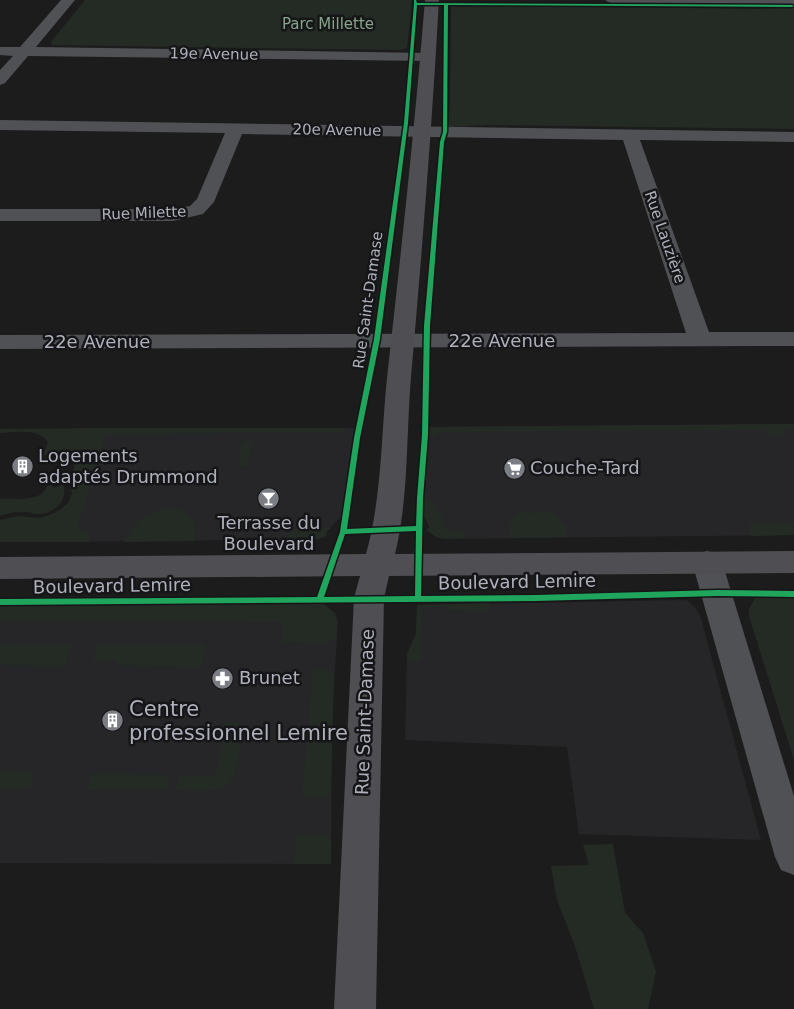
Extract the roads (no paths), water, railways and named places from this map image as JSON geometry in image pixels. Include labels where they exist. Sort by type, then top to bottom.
[{"type":"street","points":[[0,80],[68,0]]},
{"type":"street","name":"Rue Saint-Damase","points":[[355,1009],[369,605],[388,525],[390,473],[423,131],[432,0]]},
{"type":"street","points":[[612,0],[794,2]]},
{"type":"street","name":"19e Avenue","points":[[0,51],[428,57]]},
{"type":"street","name":"20e Avenue","points":[[0,125],[794,137]]},
{"type":"street","name":"Rue Milette","points":[[0,215],[173,214],[191,212],[206,202],[236,128]]},
{"type":"street","name":"Rue Lauzière","points":[[630,135],[700,339]]},
{"type":"street","name":"22e Avenue","points":[[0,342],[377,339],[794,339]]},
{"type":"street","points":[[708,562],[794,857]]},
{"type":"street","name":"Boulevard Lemire","points":[[0,568],[794,562]]},
{"type":"place","name":"Logements adaptés Drummond","points":[[22,466]]},
{"type":"place","name":"Couche-Tard","points":[[514,468]]},
{"type":"place","name":"Terrasse du Boulevard","points":[[269,498]]},
{"type":"place","name":"Brunet","points":[[223,678]]},
{"type":"place","name":"Centre professionnel Lemire","points":[[113,721]]},
{"type":"park label","name":"Parc Millette","points":[[328,24]]}]
